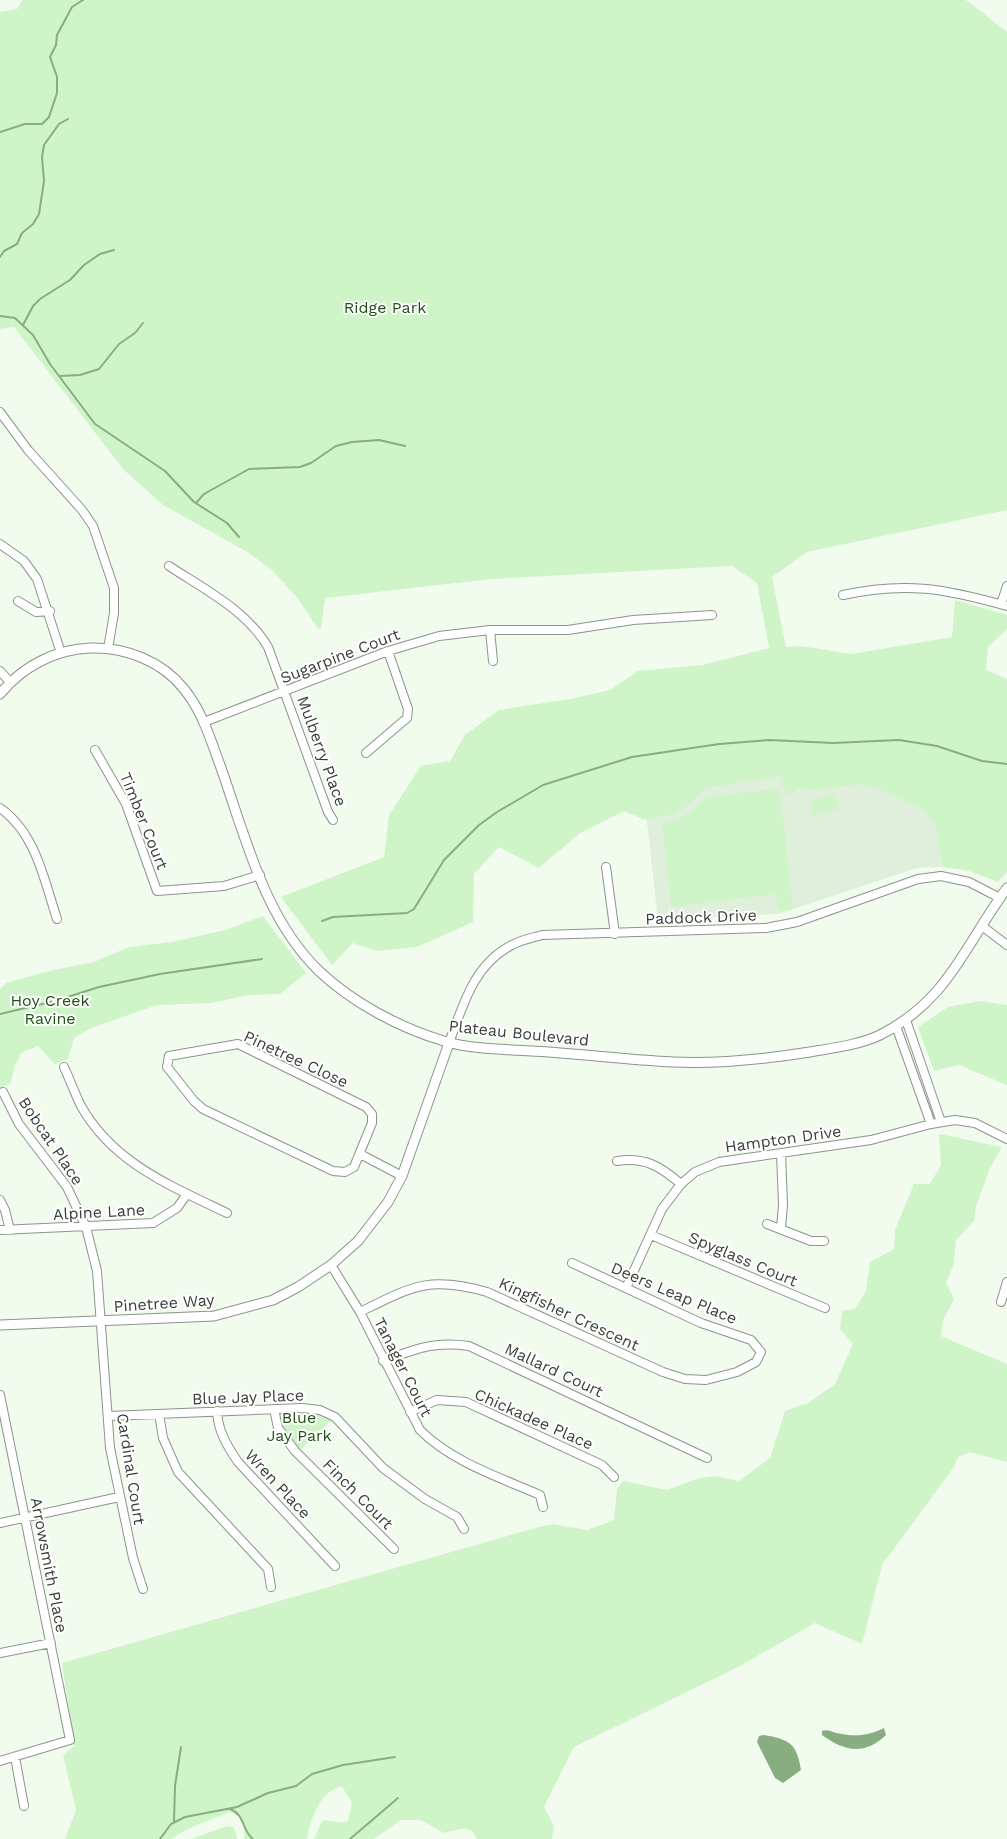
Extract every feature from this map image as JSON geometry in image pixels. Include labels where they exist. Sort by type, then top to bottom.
[{"type":"street","points":[[0,412],[28,450],[82,510],[93,526],[114,588],[114,613],[108,649]]},
{"type":"street","points":[[0,544],[24,561],[37,579],[50,612],[61,653]]},
{"type":"street","name":"Mulberry Place","points":[[170,566],[252,624],[268,647],[328,812],[334,820]]},
{"type":"street","points":[[843,595],[884,587],[925,587],[977,596],[1004,605],[1007,586]]},
{"type":"street","points":[[18,601],[36,612],[50,612]]},
{"type":"street","name":"Sugarpine Court","points":[[204,722],[388,651],[439,636],[490,630],[568,630],[633,620],[712,616]]},
{"type":"street","points":[[490,630],[493,661]]},
{"type":"street","name":"Plateau Boulevard","points":[[0,694],[10,682],[36,663],[61,653],[84,648],[108,649],[132,654],[166,671],[182,686],[204,722],[274,909],[288,932],[320,972],[384,1016],[410,1029],[467,1046],[676,1062],[777,1057],[838,1048],[877,1037],[906,1020],[930,1001],[946,984],[1007,888]]},
{"type":"street","points":[[366,753],[407,718],[408,709],[388,651]]},
{"type":"street","points":[[0,672],[10,682]]},
{"type":"street","name":"Timber Court","points":[[95,750],[120,790],[157,891],[224,886],[260,875]]},
{"type":"street","points":[[0,808],[16,823],[32,844],[57,919]]},
{"type":"street","points":[[606,867],[615,934]]},
{"type":"street","name":"Paddock Drive","points":[[449,1042],[469,988],[489,961],[512,944],[542,935],[766,928],[797,922],[918,879],[941,876],[970,882],[1000,898]]},
{"type":"street","points":[[982,926],[1007,945]]},
{"type":"street","points":[[906,1020],[941,1122]]},
{"type":"street","points":[[896,1026],[931,1124]]},
{"type":"street","name":"Pinetree Way","points":[[0,1325],[214,1316],[273,1300],[298,1287],[330,1265],[358,1241],[388,1202],[402,1176],[449,1042]]},
{"type":"street","name":"Pinetree Close","points":[[238,1044],[366,1107],[372,1114],[372,1123],[360,1154],[354,1166],[345,1172],[333,1171],[203,1108],[194,1101],[167,1066],[169,1056],[238,1044]]},
{"type":"street","points":[[64,1067],[82,1106],[105,1140],[126,1159],[150,1176],[227,1212]]},
{"type":"street","name":"Bobcat Place","points":[[3,1092],[19,1124],[67,1187],[86,1227],[97,1271],[101,1321]]},
{"type":"street","name":"Hampton Drive","points":[[626,1288],[662,1209],[681,1184],[695,1172],[719,1162],[871,1140],[931,1124],[955,1120],[975,1123],[1007,1138]]},
{"type":"street","points":[[781,1153],[783,1205],[781,1228]]},
{"type":"street","points":[[360,1154],[402,1176]]},
{"type":"street","points":[[617,1161],[635,1158],[663,1169],[681,1184]]},
{"type":"street","name":"Alpine Lane","points":[[0,1230],[153,1223],[177,1208],[187,1194]]},
{"type":"street","points":[[0,1200],[5,1210],[10,1230]]},
{"type":"street","points":[[767,1224],[810,1241],[824,1241]]},
{"type":"street","name":"Spyglass Court","points":[[651,1235],[825,1308]]},
{"type":"street","name":"Deers Leap Place","points":[[572,1263],[701,1323],[751,1340],[762,1352]]},
{"type":"street","name":"Tanager Court","points":[[330,1265],[360,1312],[383,1361],[420,1430],[434,1444],[455,1456],[540,1495],[543,1507]]},
{"type":"street","points":[[1001,1302],[1007,1282]]},
{"type":"street","name":"Kingfisher Crescent","points":[[360,1312],[404,1290],[424,1284],[460,1284],[487,1292],[663,1372],[685,1379],[706,1380],[737,1372],[756,1362],[762,1352]]},
{"type":"street","name":"Cardinal Court","points":[[101,1321],[110,1448],[133,1558],[143,1589]]},
{"type":"street","name":"Mallard Court","points":[[383,1361],[427,1345],[451,1343],[469,1346],[707,1458]]},
{"type":"street","name":"Arrowsmith Place","points":[[0,1395],[70,1740],[15,1757]]},
{"type":"street","name":"Chickadee Place","points":[[410,1412],[437,1400],[466,1402],[602,1466],[614,1477]]},
{"type":"street","name":"Blue Jay Place","points":[[108,1416],[302,1408],[320,1410],[335,1417],[384,1468],[425,1499],[457,1517],[464,1529]]},
{"type":"street","name":"Finch Court","points":[[274,1409],[278,1428],[296,1451],[394,1549]]},
{"type":"street","name":"Wren Place","points":[[217,1411],[218,1423],[227,1447],[238,1462],[335,1566]]},
{"type":"street","points":[[159,1414],[163,1438],[178,1472],[268,1569],[271,1587]]},
{"type":"street","points":[[0,1523],[119,1497]]},
{"type":"street","points":[[0,1653],[51,1643]]},
{"type":"street","points":[[0,1761],[15,1757],[24,1806]]},
{"type":"shaded area","points":[[777,755],[934,802],[955,866],[917,868],[778,914],[658,920],[644,796],[691,786]]},
{"type":"shaded area","points":[[884,1728],[886,1735],[878,1742],[870,1746],[854,1749],[838,1745],[822,1735],[822,1731],[826,1730],[861,1735]]},
{"type":"shaded area","points":[[763,1735],[786,1741],[791,1744],[797,1754],[801,1770],[783,1783],[775,1778],[757,1742],[759,1736]]},
{"type":"green space","name":"Ridge Park","points":[[22,0],[966,0],[1007,32],[1007,510],[807,552],[772,577],[786,647],[801,646],[851,654],[952,637],[955,600],[1007,615],[1007,629],[988,647],[986,670],[1007,679],[1007,872],[998,882],[969,871],[943,867],[935,825],[926,812],[882,790],[862,784],[810,790],[798,788],[789,796],[780,781],[781,776],[705,788],[690,804],[670,815],[645,820],[624,811],[580,833],[539,868],[499,847],[474,874],[473,922],[417,947],[377,951],[353,943],[332,965],[281,897],[384,857],[389,815],[421,766],[450,761],[465,735],[499,710],[570,699],[610,690],[638,671],[703,665],[769,648],[757,583],[732,566],[491,579],[325,598],[321,628],[318,629],[299,600],[273,571],[249,553],[163,505],[123,469],[14,327],[0,329],[0,12],[17,9]]},
{"type":"green space","points":[[776,789],[780,792],[793,909],[778,910],[776,894],[671,907],[662,823],[686,815],[705,797]]},
{"type":"green space","points":[[834,793],[839,808],[813,817],[808,803]]},
{"type":"green space","name":"Hoy Creek Ravine","points":[[263,916],[306,973],[280,994],[250,995],[211,1003],[157,1005],[91,1028],[74,1038],[68,1059],[55,1064],[38,1046],[21,1053],[14,1068],[11,1083],[0,1088],[0,989],[6,983],[49,971],[94,962],[129,947],[172,942],[225,930]]},
{"type":"green space","points":[[980,1001],[1007,1005],[1007,1085],[959,1065],[934,1071],[918,1027],[948,1007]]},
{"type":"green space","points":[[939,1134],[1002,1147],[990,1168],[976,1206],[974,1221],[956,1240],[954,1263],[946,1283],[954,1299],[943,1321],[941,1336],[1007,1364],[1007,1462],[970,1452],[958,1457],[954,1467],[882,1565],[862,1644],[815,1623],[740,1666],[574,1747],[544,1807],[554,1826],[552,1839],[477,1839],[472,1831],[464,1828],[444,1833],[421,1820],[401,1820],[374,1839],[314,1839],[322,1821],[348,1821],[352,1802],[342,1787],[328,1793],[322,1799],[311,1823],[307,1839],[244,1839],[242,1822],[238,1816],[230,1812],[187,1829],[171,1839],[65,1839],[76,1810],[63,1755],[74,1746],[62,1663],[539,1527],[553,1524],[587,1530],[614,1520],[617,1489],[623,1481],[667,1490],[699,1478],[716,1476],[739,1481],[770,1458],[785,1411],[808,1403],[835,1384],[853,1344],[840,1329],[842,1311],[855,1309],[866,1291],[870,1262],[894,1249],[895,1230],[914,1184],[930,1184],[941,1165]]},
{"type":"green space","name":"Blue Jay Park","points":[[302,1408],[335,1417],[297,1453],[278,1428],[274,1409]]},
{"type":"green space","points":[[227,1826],[233,1827],[237,1839],[191,1839]]},
{"type":"waterway","points":[[0,132],[25,124],[42,124],[49,117],[57,93],[57,77],[50,57],[56,45],[57,35],[72,7],[83,0]]},
{"type":"waterway","points":[[0,257],[4,251],[17,244],[22,233],[33,224],[39,214],[44,181],[42,157],[44,145],[59,124],[68,119]]},
{"type":"waterway","points":[[23,325],[33,306],[40,299],[70,280],[84,265],[100,254],[114,250]]},
{"type":"waterway","points":[[0,316],[15,318],[33,335],[50,364],[95,424],[165,471],[194,502],[227,523],[239,537]]},
{"type":"waterway","points":[[60,376],[80,375],[99,369],[119,344],[135,333],[143,323]]},
{"type":"waterway","points":[[196,503],[204,494],[249,469],[300,467],[311,463],[336,446],[352,442],[379,440],[405,446]]},
{"type":"waterway","points":[[322,921],[333,917],[407,913],[414,909],[444,860],[479,825],[497,812],[543,785],[632,757],[719,744],[769,740],[833,743],[899,740],[937,746],[982,761],[1007,764]]},
{"type":"waterway","points":[[0,1014],[55,1001],[99,987],[160,974],[262,959]]},
{"type":"waterway","points":[[174,1821],[175,1786],[181,1747]]},
{"type":"waterway","points":[[160,1839],[171,1824],[185,1817],[237,1807],[268,1793],[296,1786],[312,1774],[343,1765],[395,1757]]},
{"type":"waterway","points":[[350,1839],[398,1798]]},
{"type":"waterway","points":[[230,1809],[235,1811],[249,1836],[253,1839]]}]
